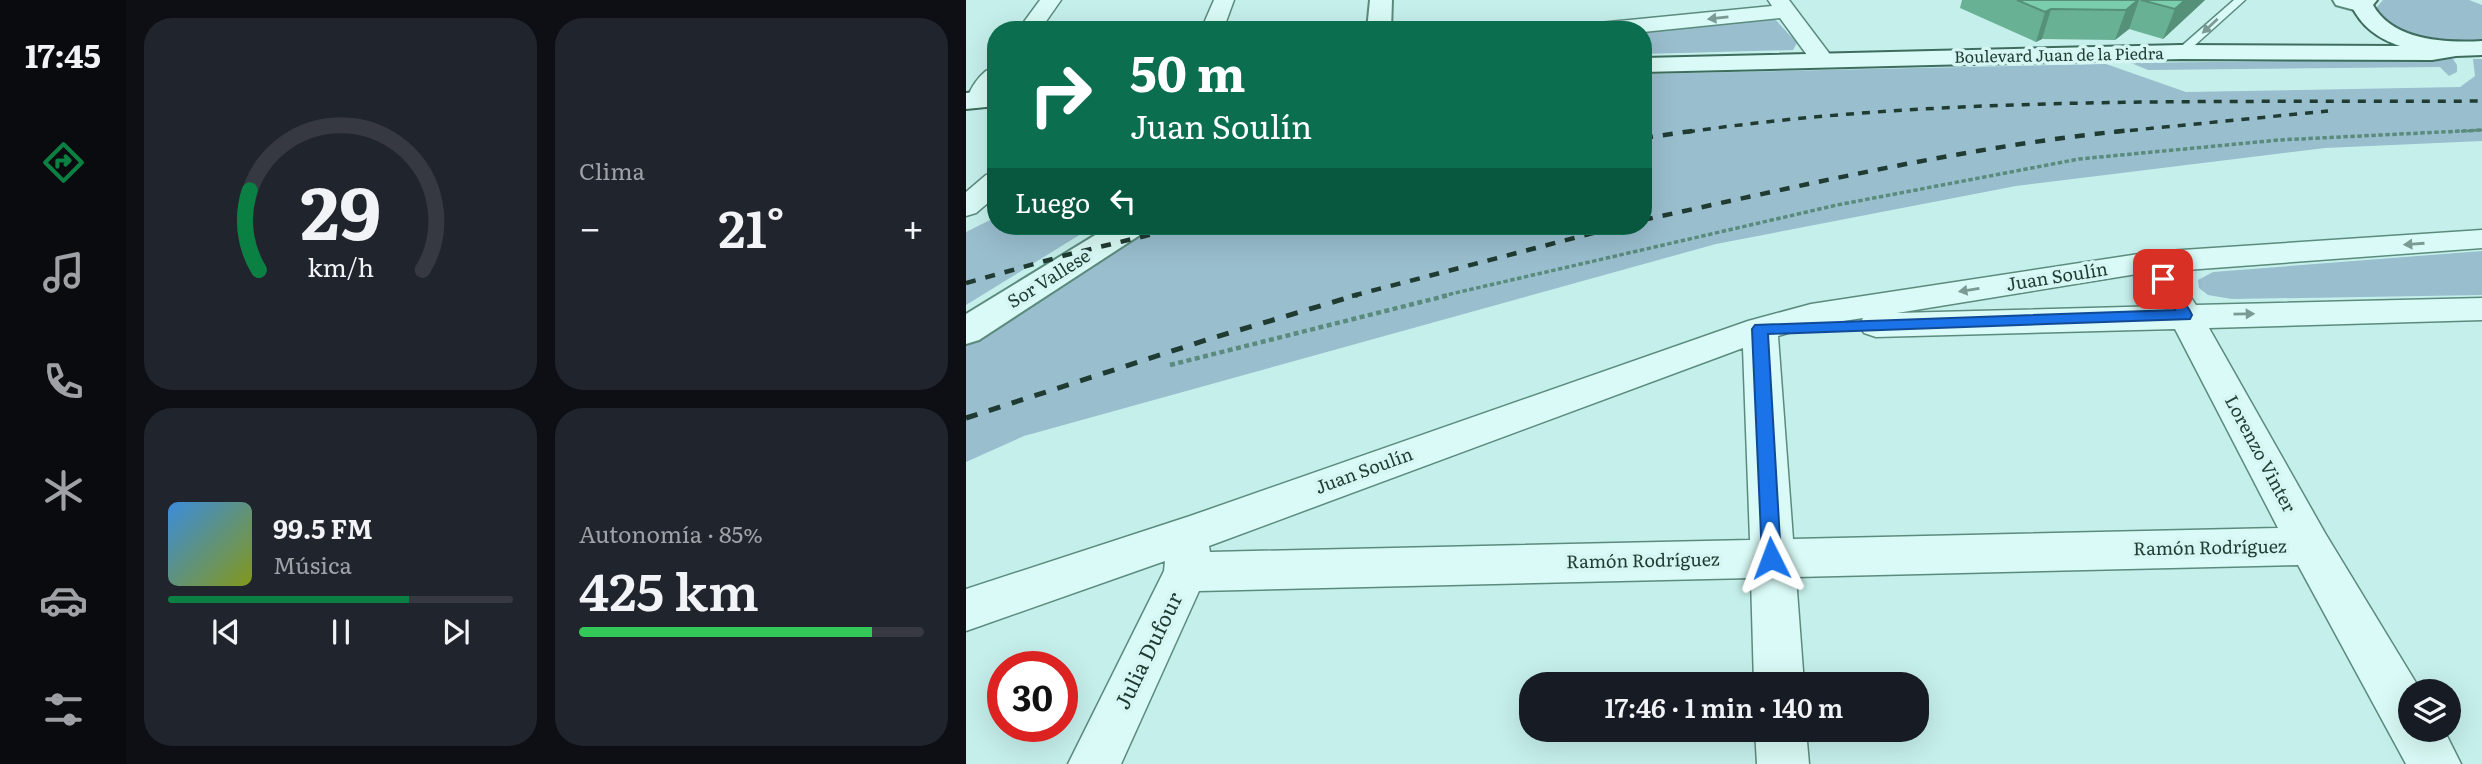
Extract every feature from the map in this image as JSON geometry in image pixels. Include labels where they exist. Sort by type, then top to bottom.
[{"type":"main road","points":[[1380,21],[1381,0]]},
{"type":"main road","name":"Boulevard Juan de la Piedra","points":[[2295,51],[2331,46],[2354,39],[2367,30],[2361,6]]},
{"type":"main road","name":"Boulevard Juan de la Piedra","points":[[2361,6],[2381,29],[2403,38],[2473,49]]},
{"type":"main road","name":"Boulevard Juan de la Piedra","points":[[1652,65],[2181,52],[2432,53],[2473,49]]},
{"type":"main road","name":"Sor Vallese","points":[[966,318],[1098,235]]},
{"type":"main road","name":"Sor Vallese","points":[[966,331],[1118,235]]},
{"type":"street","points":[[1036,21],[1051,0]]},
{"type":"street","points":[[1216,21],[1224,0]]},
{"type":"street","points":[[1652,23],[1782,5],[1823,61]]},
{"type":"street","points":[[966,207],[987,189]]},
{"type":"street","name":"Juan Soulín","points":[[966,610],[1188,553],[1760,329],[1811,315],[2152,262],[2482,239]]},
{"type":"street","name":"Lorenzo Vinter","points":[[2152,262],[2185,315],[2310,546],[2398,699]]},
{"type":"street","name":"Juan Soulín","points":[[1760,329],[2185,315],[2482,309]]},
{"type":"street","points":[[1760,329],[1778,672]]},
{"type":"street","name":"Ramón Rodríguez","points":[[1188,553],[1771,558],[2310,546]]},
{"type":"street","name":"Julia Dufour","points":[[1094,764],[1188,553]]},
{"type":"street","points":[[1782,742],[1783,764]]},
{"type":"street","points":[[2423,742],[2435,764]]},
{"type":"lane","points":[[2181,52],[2240,0]]},
{"type":"path","points":[[1170,365],[1365,314],[1837,205],[2079,159],[2279,140],[2482,130]]},
{"type":"shaded area","points":[[2383,0],[2469,0],[2482,5],[2482,42],[2440,42],[2412,35],[2399,29],[2377,12],[2377,7]]},
{"type":"shaded area","points":[[1773,17],[1797,43],[1793,50],[1652,54],[1652,29]]},
{"type":"shaded area","points":[[2453,59],[2457,72],[2449,76],[2440,67],[2148,70],[2131,63]]},
{"type":"shaded area","points":[[2473,59],[2482,59],[2482,141],[2325,148],[2016,186],[1716,244],[1024,436],[966,462],[966,345],[1137,235],[1652,235],[1652,74],[2106,64],[2186,92],[2460,87],[2475,76]]},
{"type":"shaded area","points":[[987,222],[987,235],[1079,235],[966,305],[966,232]]},
{"type":"shaded area","points":[[2482,251],[2482,295],[2232,299],[2208,295],[2199,288],[2198,280],[2213,272]]},
{"type":"building","points":[[2017,0],[2138,0],[2126,10],[2051,9],[2045,12]]},
{"type":"building","points":[[2141,0],[2185,0],[2175,9]]},
{"type":"railway","points":[[1687,132],[1885,111],[1984,106],[2482,101]]},
{"type":"railway","points":[[2116,132],[2328,111]]},
{"type":"railway","points":[[1652,137],[1699,130]]},
{"type":"railway","points":[[2116,132],[2132,130]]},
{"type":"railway","points":[[1652,218],[1947,156],[2116,132]]},
{"type":"railway","points":[[966,283],[1149,235]]},
{"type":"railway","points":[[1352,296],[1586,235]]},
{"type":"railway","points":[[966,418],[1209,339],[1357,295]]},
{"type":"route","points":[[1771,558],[1760,329],[2185,315],[2163,279]]}]
